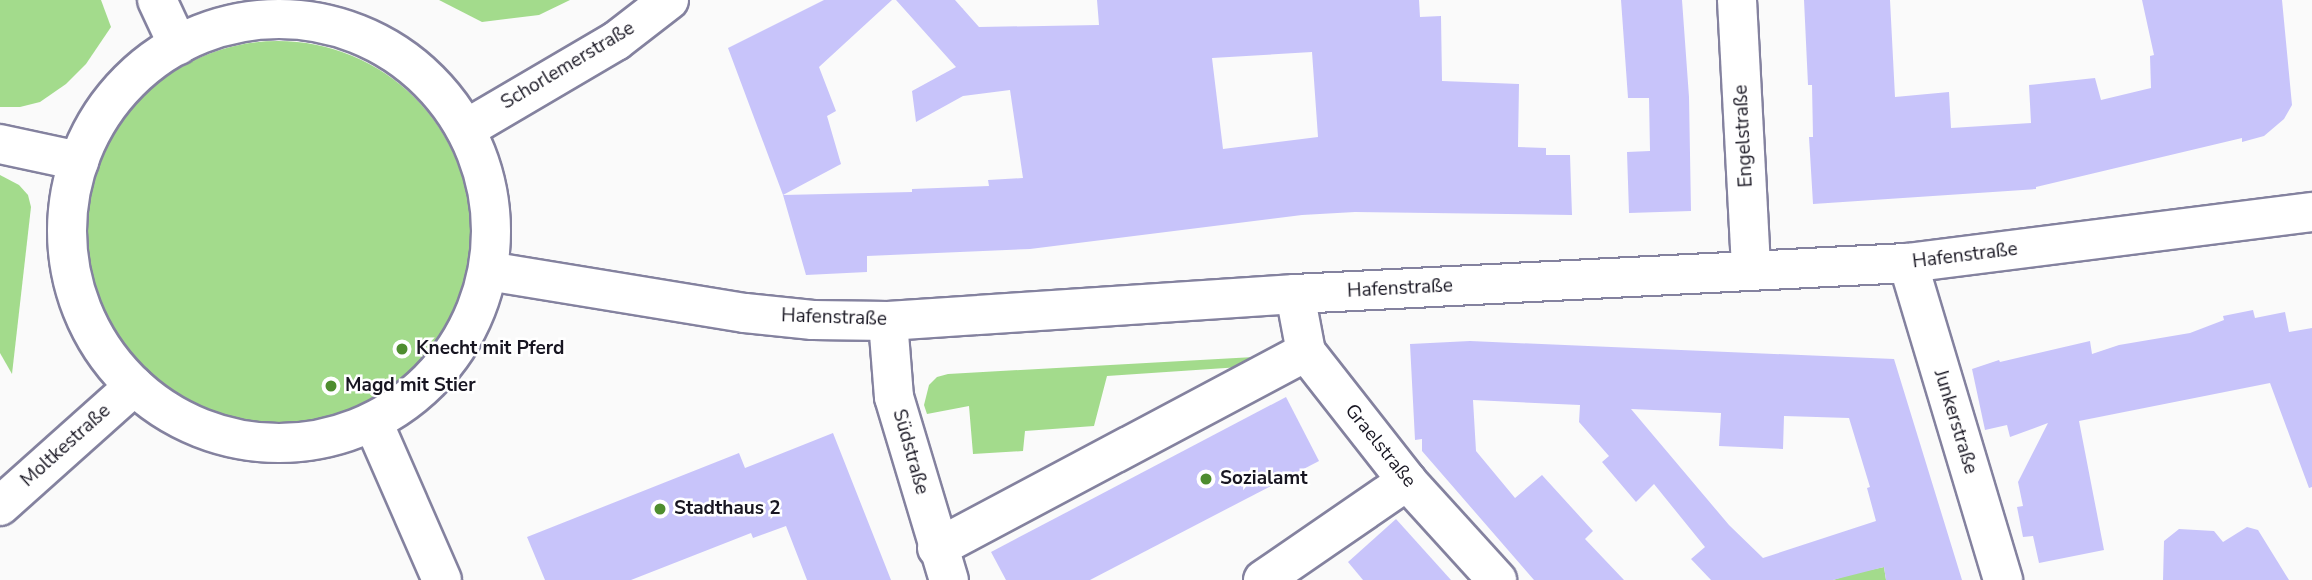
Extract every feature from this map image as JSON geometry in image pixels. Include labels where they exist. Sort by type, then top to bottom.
[{"type":"main road","points":[[157,0],[178,45]]},
{"type":"main road","name":"Schorlemerstraße","points":[[466,129],[616,41],[669,0]]},
{"type":"main road","name":"Engelstraße","points":[[1737,0],[1751,271]]},
{"type":"main road","points":[[265,19],[305,21],[344,29],[382,45],[415,67],[443,95],[466,129],[481,162],[490,198],[492,247],[488,271],[473,318],[449,360],[395,410],[373,422],[317,441],[277,444],[238,440],[182,421],[134,386],[104,353],[83,313],[67,249],[67,227],[79,161],[98,121],[125,85],[178,45],[220,27],[265,19]]},
{"type":"main road","points":[[0,144],[79,161]]},
{"type":"main road","name":"Hafenstraße","points":[[488,271],[745,313],[813,320],[888,321],[1295,294],[1908,263],[2312,212]]},
{"type":"main road","name":"Junkerstraße","points":[[1908,263],[2003,580]]},
{"type":"main road","name":"Graelstraße","points":[[1295,294],[1306,352],[1407,481],[1497,580]]},
{"type":"main road","name":"Südstraße","points":[[888,321],[894,397],[943,564]]},
{"type":"main road","points":[[943,564],[1306,352]]},
{"type":"main road","name":"Moltkestraße","points":[[0,506],[134,386]]},
{"type":"main road","points":[[373,422],[442,580]]},
{"type":"main road","points":[[1263,580],[1407,481]]},
{"type":"green space","points":[[0,0],[101,0],[111,27],[86,64],[66,84],[40,102],[20,107],[0,107]]},
{"type":"green space","points":[[439,0],[570,0],[539,15],[482,22]]},
{"type":"green space","points":[[278,41],[316,45],[352,56],[385,73],[415,97],[439,127],[456,160],[467,196],[471,234],[467,272],[456,308],[439,341],[415,371],[385,395],[352,412],[316,423],[278,427],[240,423],[204,412],[171,395],[141,371],[117,341],[100,308],[89,272],[85,234],[89,196],[100,160],[117,127],[141,97],[171,73],[204,56],[240,45]]},
{"type":"green space","points":[[0,175],[19,185],[28,195],[31,207],[12,374],[0,353]]},
{"type":"green space","points":[[1272,356],[1270,365],[1107,376],[1094,426],[1025,431],[1023,451],[973,454],[969,406],[927,414],[924,405],[929,385],[937,377],[948,374]]},
{"type":"green space","points":[[1884,567],[1886,580],[1833,580],[1851,574]]},
{"type":"building","points":[[824,0],[892,0],[819,67],[836,111],[827,116],[841,164],[783,195],[728,48]]},
{"type":"building","points":[[896,0],[955,0],[979,27],[1099,25],[1097,0],[1419,0],[1420,17],[1441,16],[1442,81],[1519,84],[1518,147],[1546,148],[1546,155],[1570,155],[1572,215],[1355,212],[1302,215],[1030,249],[867,256],[867,272],[806,275],[783,195],[912,192],[912,189],[989,186],[988,180],[1023,178],[1010,90],[963,96],[916,122],[912,91],[956,67]],"holes":[[[1312,52],[1318,137],[1223,149],[1212,58]]]},
{"type":"building","points":[[1621,0],[1682,0],[1689,97],[1691,211],[1629,213],[1627,152],[1650,151],[1649,98],[1628,98]]},
{"type":"building","points":[[1804,0],[1890,0],[1895,97],[1949,92],[1951,128],[2031,123],[2029,85],[2095,78],[2101,100],[2151,88],[2150,56],[2154,55],[2142,0],[2282,0],[2292,105],[2284,119],[2264,136],[2242,142],[2242,138],[2036,189],[1813,204],[1809,137],[1813,137],[1812,85],[1808,85]]},
{"type":"building","points":[[2253,310],[2255,318],[2285,312],[2289,332],[2312,328],[2312,487],[2309,488],[2270,383],[2079,421],[2104,550],[2039,563],[2033,536],[2023,537],[2017,507],[2023,506],[2018,482],[2048,423],[2010,437],[2007,425],[1985,430],[1972,369],[1999,360],[2000,362],[2090,341],[2092,354],[2119,345],[2190,333],[2224,320],[2223,316]]},
{"type":"building","points":[[1470,341],[1894,359],[1962,580],[1886,580],[1884,567],[1833,580],[1711,580],[1691,559],[1705,547],[1654,484],[1636,502],[1602,462],[1609,456],[1579,422],[1580,405],[1473,400],[1476,451],[1515,498],[1542,475],[1593,531],[1585,539],[1624,580],[1534,580],[1422,451],[1422,439],[1415,440],[1410,344]],"holes":[[[1631,409],[1721,413],[1719,446],[1783,449],[1784,416],[1849,418],[1870,487],[1867,488],[1876,521],[1763,558],[1729,525]]]},
{"type":"building","name":"Sozialamt","points":[[1286,397],[1319,461],[1090,580],[1006,580],[991,552]]},
{"type":"building","points":[[833,433],[891,580],[807,580],[786,526],[753,538],[751,533],[631,580],[545,580],[527,537],[739,453],[745,468]]},
{"type":"building","points":[[1396,519],[1451,580],[1363,580],[1348,562]]},
{"type":"building","points":[[2247,527],[2258,530],[2289,580],[2163,580],[2164,541],[2179,529],[2214,531],[2223,542]]},
{"type":"place","name":"Knecht mit Pferd","points":[[402,349]]},
{"type":"place","name":"Magd mit Stier","points":[[331,386]]},
{"type":"place","name":"Sozialamt","points":[[1206,479]]},
{"type":"place","name":"Stadthaus 2","points":[[660,509]]}]
